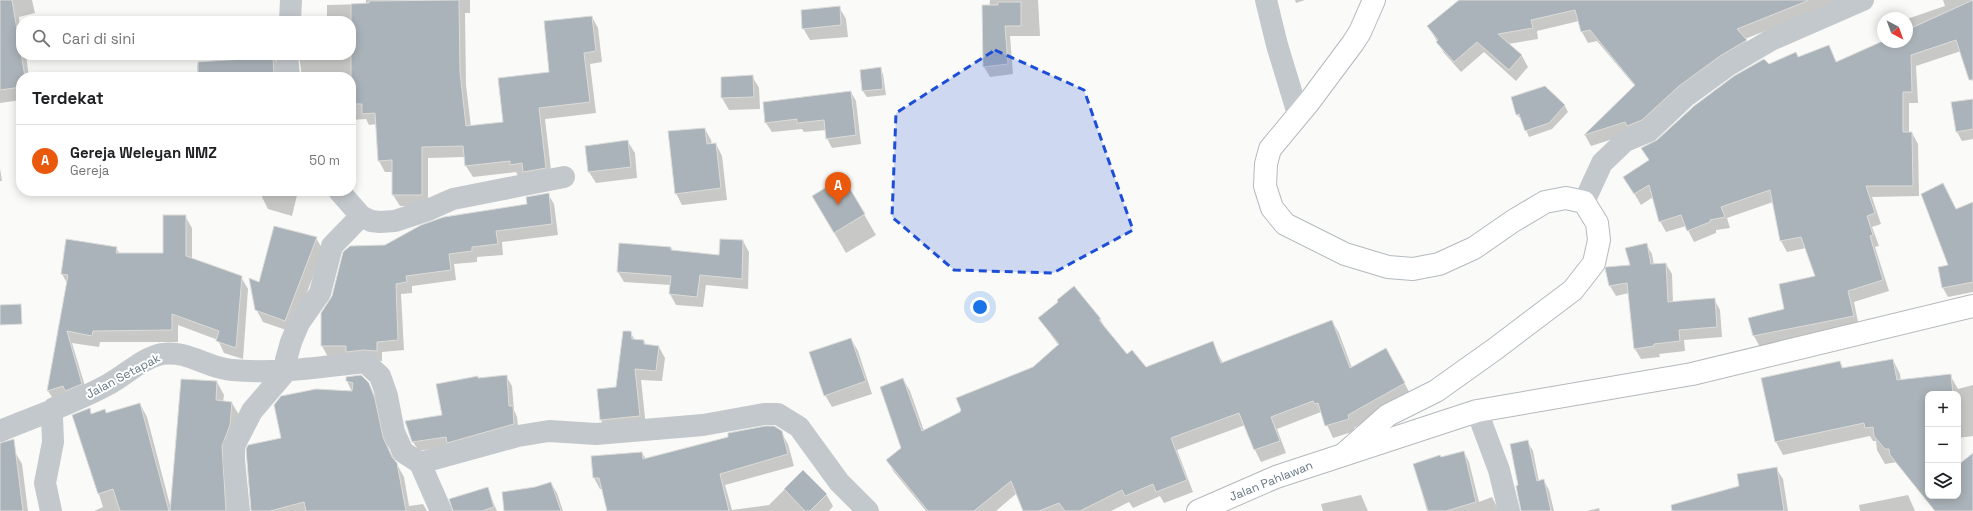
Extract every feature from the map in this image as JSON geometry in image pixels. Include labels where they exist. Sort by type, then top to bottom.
[{"type":"main road","points":[[1345,453],[1388,415],[1436,391],[1495,350],[1573,290],[1594,263],[1599,240],[1598,223],[1584,202],[1566,198],[1545,202],[1513,221],[1474,248],[1439,264],[1413,269],[1388,267],[1345,254],[1285,224],[1272,208],[1265,186],[1266,164],[1270,150],[1353,44],[1374,0]]},
{"type":"main road","name":"Jalan Pahlawan","points":[[1198,511],[1276,477],[1345,453],[1477,411],[1692,374],[1973,306]]},
{"type":"street","points":[[290,16],[291,0]]},
{"type":"street","points":[[1266,0],[1277,45],[1298,114]]},
{"type":"street","points":[[1584,202],[1602,163],[1625,141],[1648,131],[1686,96],[1727,66],[1771,40],[1863,0]]},
{"type":"street","points":[[287,60],[288,72]]},
{"type":"street","points":[[343,196],[361,216],[371,221],[395,221],[428,210],[453,199],[564,178]]},
{"type":"street","points":[[239,511],[234,446],[252,411],[287,370],[286,360],[291,342],[300,323],[320,293],[332,246],[361,216]]},
{"type":"street","name":"Jalan Setapak","points":[[0,431],[79,399],[110,384],[138,365],[160,354],[174,353],[192,356],[219,369],[251,372],[365,362],[380,376],[387,396],[394,432],[403,452],[420,463]]},
{"type":"street","points":[[51,511],[45,483],[53,442],[52,417],[54,408]]},
{"type":"street","points":[[1477,411],[1499,470],[1510,511]]},
{"type":"street","points":[[441,511],[420,463],[518,436],[549,431],[596,434],[703,425],[764,414],[778,414],[798,428],[840,482],[868,511]]},
{"type":"highlighted area","points":[[995,50],[1084,90],[1133,230],[1053,273],[954,270],[892,217],[896,113]]},
{"type":"building","points":[[0,0],[12,0],[16,24],[16,60],[22,60],[24,72],[16,72],[16,88],[0,90]]},
{"type":"building","points":[[459,0],[460,72],[466,126],[503,122],[498,78],[549,72],[544,21],[592,16],[596,51],[584,53],[590,102],[539,108],[546,168],[523,172],[522,163],[510,165],[510,161],[465,166],[463,146],[422,147],[422,195],[392,195],[392,160],[378,161],[375,113],[362,114],[362,104],[356,104],[356,72],[351,72],[351,60],[356,60],[356,16],[351,16],[351,4],[369,3],[369,1]]},
{"type":"building","points":[[1459,0],[1807,1],[1737,29],[1747,40],[1720,56],[1679,86],[1642,120],[1627,126],[1625,122],[1584,135],[1635,85],[1590,30],[1581,32],[1575,10],[1531,20],[1533,28],[1498,34],[1522,55],[1509,70],[1477,42],[1454,62],[1436,42],[1438,40],[1427,26]]},
{"type":"building","points":[[1973,0],[1973,80],[1969,80],[1956,40],[1911,55],[1912,92],[1903,92],[1903,132],[1912,132],[1913,186],[1866,186],[1875,213],[1867,216],[1873,235],[1870,236],[1883,280],[1848,291],[1854,316],[1753,336],[1748,318],[1784,309],[1779,284],[1815,276],[1801,237],[1780,241],[1770,190],[1721,207],[1725,217],[1710,220],[1710,222],[1687,231],[1681,215],[1659,222],[1649,185],[1634,194],[1623,177],[1649,160],[1641,148],[1657,140],[1694,106],[1734,76],[1764,59],[1769,64],[1796,52],[1798,57],[1829,45],[1836,62],[1877,44],[1877,48],[1913,48],[1913,27]]},
{"type":"building","points":[[998,2],[1021,2],[1021,26],[1005,26],[1008,64],[983,67],[982,5],[998,5]]},
{"type":"building","points":[[840,6],[841,25],[802,29],[801,10]]},
{"type":"building","points":[[228,60],[273,60],[274,72],[198,72],[198,62]]},
{"type":"building","points":[[881,67],[883,89],[862,91],[860,70]]},
{"type":"building","points":[[753,75],[754,97],[721,98],[721,77]]},
{"type":"building","points":[[1545,86],[1565,105],[1549,123],[1525,131],[1519,114],[1516,115],[1511,97]]},
{"type":"building","points":[[851,91],[856,135],[826,139],[824,120],[797,123],[797,119],[765,123],[763,102]]},
{"type":"building","points":[[1973,99],[1973,129],[1956,132],[1951,102]]},
{"type":"building","points":[[705,128],[707,144],[716,143],[721,188],[675,194],[668,131]]},
{"type":"building","points":[[628,140],[631,167],[588,172],[585,146]]},
{"type":"building","points":[[843,177],[865,214],[834,233],[812,196]]},
{"type":"building","points":[[1943,183],[1956,209],[1973,202],[1973,282],[1942,288],[1938,267],[1948,265],[1921,194]]},
{"type":"building","points":[[549,193],[552,224],[496,231],[498,244],[472,247],[472,251],[449,254],[451,270],[406,276],[407,282],[396,284],[398,340],[377,342],[377,351],[364,350],[346,352],[346,346],[321,346],[321,313],[332,296],[343,252],[350,246],[385,245],[421,225],[444,217],[527,204],[526,197]]},
{"type":"building","points":[[163,215],[186,215],[186,256],[242,276],[236,348],[216,341],[219,331],[172,314],[172,330],[93,331],[92,336],[67,331],[82,384],[65,391],[63,386],[47,391],[68,275],[61,274],[66,239],[117,247],[116,253],[163,253]]},
{"type":"building","points":[[274,226],[317,237],[285,321],[255,310],[249,278],[259,282]]},
{"type":"building","points":[[720,239],[743,240],[742,279],[700,275],[697,297],[669,294],[671,276],[617,272],[619,243],[671,247],[671,250],[719,255]]},
{"type":"building","points":[[1647,243],[1651,264],[1666,263],[1668,302],[1715,298],[1717,327],[1679,330],[1680,341],[1654,344],[1654,346],[1634,349],[1627,283],[1609,286],[1605,268],[1630,265],[1625,248]]},
{"type":"building","points":[[1074,286],[1127,354],[1132,350],[1146,367],[1213,341],[1221,363],[1332,320],[1350,368],[1386,348],[1405,383],[1348,415],[1349,419],[1325,426],[1318,403],[1315,404],[1313,401],[1271,417],[1280,441],[1254,450],[1239,413],[1171,438],[1187,480],[1156,492],[1153,484],[1125,496],[1122,490],[1080,511],[1065,511],[1059,503],[1039,511],[1023,511],[1011,481],[974,511],[928,511],[886,460],[901,448],[880,387],[903,378],[922,431],[960,412],[961,410],[956,398],[1033,367],[1059,344],[1038,318],[1058,302],[1057,300]]},
{"type":"building","points":[[21,304],[22,324],[0,325],[0,305]]},
{"type":"building","points":[[623,331],[631,331],[632,339],[644,340],[644,344],[659,346],[656,371],[635,369],[640,416],[600,420],[597,389],[616,387]]},
{"type":"building","points":[[851,338],[866,381],[824,396],[809,352]]},
{"type":"building","points":[[1893,359],[1897,380],[1951,374],[1953,391],[1925,391],[1925,499],[1890,455],[1889,449],[1885,449],[1874,436],[1873,427],[1865,428],[1864,423],[1775,442],[1761,378],[1840,361],[1842,368]]},
{"type":"building","points":[[361,375],[369,383],[375,399],[383,437],[392,457],[397,463],[406,511],[306,511],[304,502],[270,511],[251,511],[246,449],[248,445],[281,438],[274,405],[281,396],[316,389],[352,391],[353,383],[346,381],[346,377]]},
{"type":"building","points":[[507,375],[509,406],[513,406],[514,424],[447,443],[446,437],[412,442],[405,421],[442,415],[436,384],[478,376],[478,378]]},
{"type":"building","points":[[181,379],[217,381],[216,400],[232,402],[230,425],[222,446],[226,511],[170,511]]},
{"type":"building","points":[[140,403],[169,511],[120,511],[113,489],[98,494],[72,415],[90,408],[91,414],[105,409],[106,413]]},
{"type":"building","points":[[765,426],[774,426],[782,431],[788,454],[720,474],[729,511],[607,511],[599,478],[593,478],[591,456],[642,452],[643,459],[728,437],[728,433]]},
{"type":"building","points":[[14,439],[23,511],[0,511],[0,443]]},
{"type":"building","points":[[1528,440],[1537,481],[1544,479],[1551,511],[1521,511],[1516,486],[1518,485],[1510,444]]},
{"type":"building","points":[[1464,451],[1476,502],[1446,511],[1428,511],[1413,464],[1440,455],[1441,457]]},
{"type":"building","points":[[1973,453],[1973,511],[1935,511],[1925,499],[1961,499],[1961,463]]},
{"type":"building","points":[[1777,467],[1784,511],[1672,511],[1671,505],[1739,486],[1737,474]]},
{"type":"building","points":[[803,470],[827,494],[810,511],[805,511],[784,489]]},
{"type":"building","points":[[551,482],[561,511],[504,511],[502,492],[535,487]]},
{"type":"building","points":[[488,487],[494,507],[482,511],[453,511],[449,499]]},
{"type":"place","name":"Gereja Weleyan NMZ","points":[[838,205]]}]
